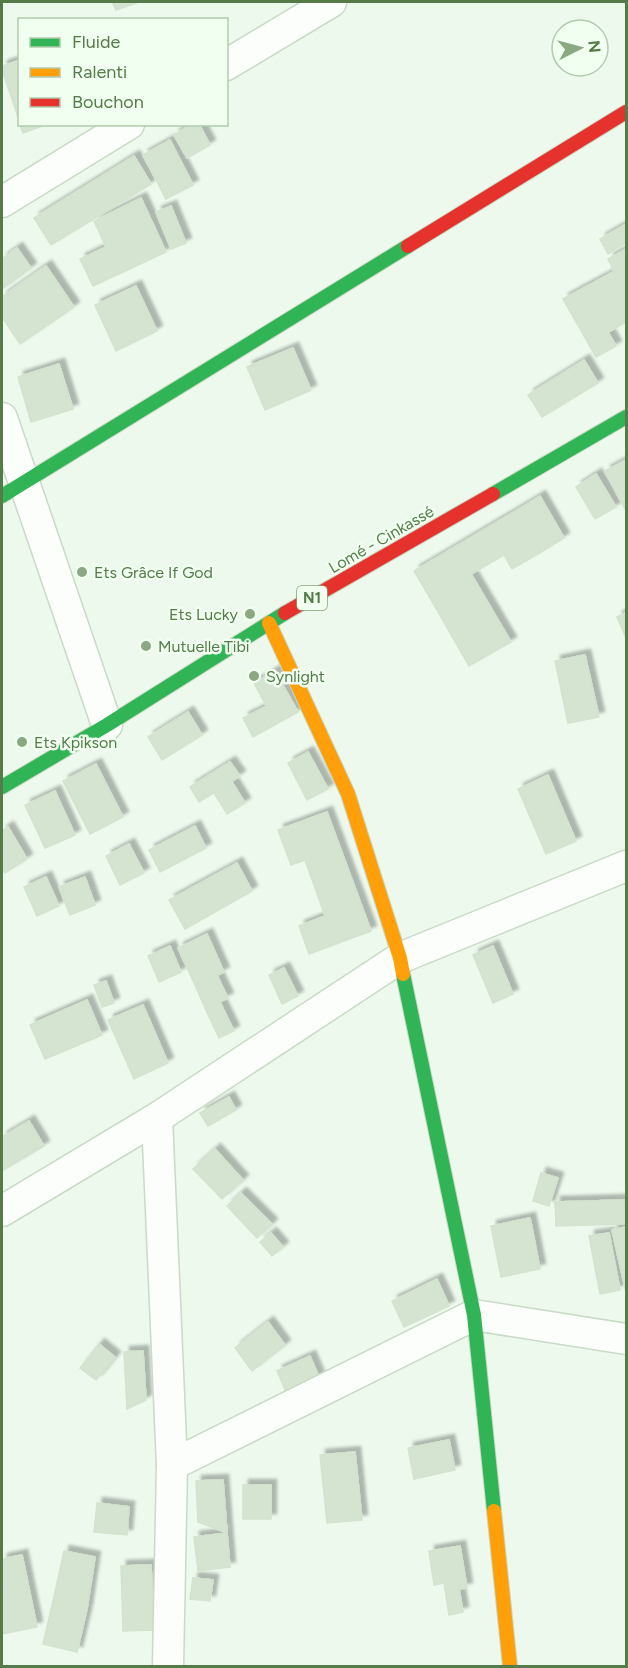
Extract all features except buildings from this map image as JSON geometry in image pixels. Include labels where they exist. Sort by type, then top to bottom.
[{"type":"main road","points":[[12,489],[627,112]]},
{"type":"main road","name":"Lomé - Cinkassé","points":[[2,788],[269,623],[627,417]]},
{"type":"main road","points":[[269,623],[348,794],[400,958],[474,1315],[510,1666]]},
{"type":"street","points":[[228,64],[331,2]]},
{"type":"street","points":[[2,202],[126,126]]},
{"type":"street","points":[[2,418],[12,489],[107,725]]},
{"type":"street","points":[[2,1211],[157,1118],[400,958],[627,866]]},
{"type":"street","points":[[157,1118],[172,1465],[168,1666]]},
{"type":"street","points":[[172,1465],[474,1315],[627,1339]]},
{"type":"traffic: fast","points":[[2,496],[408,246]]},
{"type":"traffic: fast","points":[[493,494],[626,417]]},
{"type":"traffic: fast","points":[[2,787],[107,725],[285,613]]},
{"type":"traffic: fast","points":[[403,974],[474,1315],[494,1511]]},
{"type":"traffic: slow","points":[[269,623],[348,794],[400,958],[403,974]]},
{"type":"traffic: slow","points":[[494,1511],[510,1666]]},
{"type":"traffic: jam","points":[[408,246],[626,112]]},
{"type":"traffic: jam","points":[[285,613],[493,494]]},
{"type":"place","name":"Ets Grâce If God","points":[[82,572]]},
{"type":"place","name":"Ets Lucky","points":[[250,614]]},
{"type":"place","name":"Mutuelle Tibi","points":[[146,646]]},
{"type":"place","name":"Synlight","points":[[254,676]]},
{"type":"place","name":"Ets Kpikson","points":[[22,742]]}]
